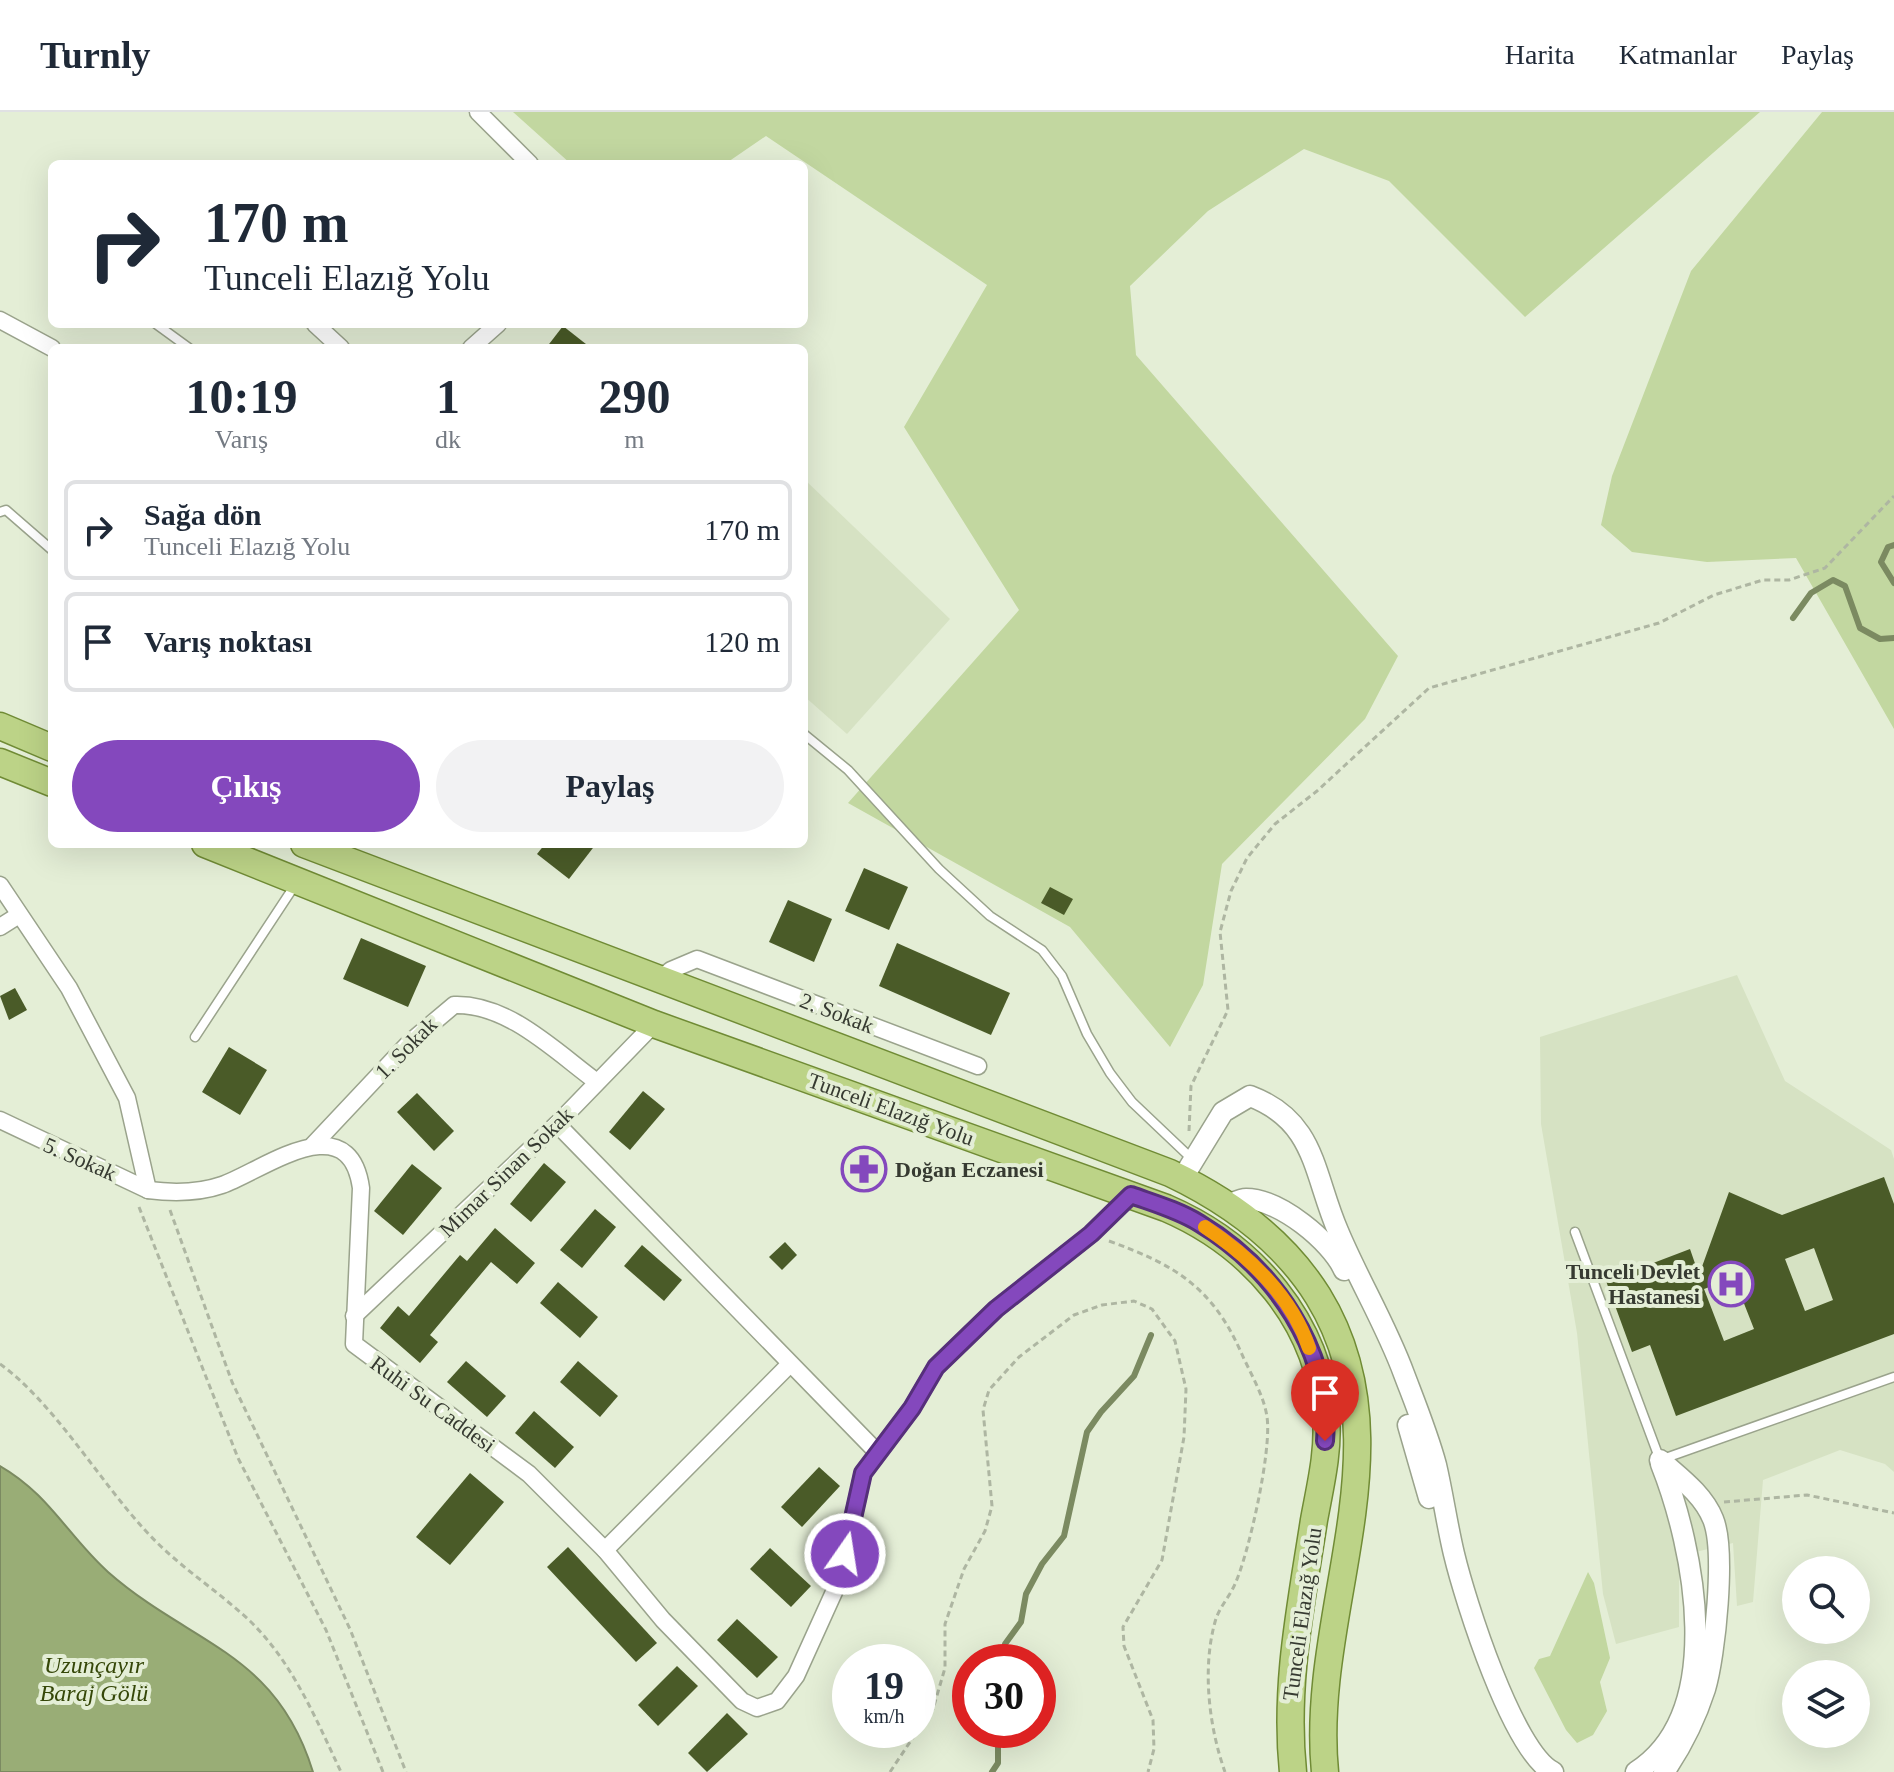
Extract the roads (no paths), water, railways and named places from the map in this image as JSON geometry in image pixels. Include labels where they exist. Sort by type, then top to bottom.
[{"type":"main road","points":[[0,726],[48,746]]},
{"type":"main road","points":[[0,762],[48,781]]},
{"type":"main road","name":"Tunceli Elazığ Yolu","points":[[215,848],[654,1024],[1131,1195],[1197,1221],[1232,1245],[1284,1301],[1305,1334],[1327,1420],[1289,1679],[1288,1725],[1293,1772]]},
{"type":"main road","name":"Tunceli Elazığ Yolu","points":[[314,848],[658,980],[1186,1169],[1260,1228],[1311,1285],[1340,1337],[1355,1385],[1358,1466],[1323,1692],[1325,1772]]},
{"type":"street","points":[[478,112],[526,160]]},
{"type":"street","points":[[0,320],[48,346]]},
{"type":"street","points":[[319,328],[337,344]]},
{"type":"street","points":[[476,344],[494,328]]},
{"type":"street","points":[[0,885],[69,988],[127,1098],[156,1191],[218,1186],[301,1146],[313,1145]]},
{"type":"street","points":[[0,927],[19,915]]},
{"type":"street","name":"2. Sokak","points":[[658,980],[671,970],[697,959],[978,1066]]},
{"type":"street","name":"1. Sokak","points":[[313,1145],[409,1043],[454,1005],[483,1007],[520,1026],[597,1082]]},
{"type":"street","name":"Mimar Sinan Sokak","points":[[354,1316],[557,1124],[654,1024]]},
{"type":"street","points":[[1186,1169],[1223,1112],[1250,1096],[1276,1106],[1297,1127],[1310,1151],[1324,1198],[1347,1253],[1407,1383],[1435,1462],[1455,1557],[1486,1657],[1527,1747],[1553,1772]]},
{"type":"street","name":"5. Sokak","points":[[0,1120],[130,1182],[156,1191]]},
{"type":"street","points":[[557,1124],[876,1451]]},
{"type":"street","name":"Ruhi Su Caddesi","points":[[313,1145],[339,1153],[358,1171],[361,1228],[352,1336],[360,1351],[529,1474],[605,1550],[663,1620],[742,1701],[757,1708],[777,1701],[796,1676],[839,1581],[863,1473],[876,1451],[912,1408],[936,1367],[996,1309],[1091,1234],[1131,1195]]},
{"type":"street","points":[[1228,1205],[1245,1199],[1269,1205],[1315,1232],[1341,1262],[1400,1400],[1425,1480],[1442,1560],[1475,1663],[1530,1772]]},
{"type":"street","points":[[605,1550],[789,1365]]},
{"type":"street","points":[[1660,1460],[1690,1486],[1713,1517],[1721,1547],[1705,1687],[1685,1740],[1664,1772]]},
{"type":"street","points":[[1636,1772],[1649,1764],[1673,1731],[1692,1677],[1695,1586],[1686,1540],[1660,1460]]},
{"type":"lane","points":[[162,328],[184,344]]},
{"type":"lane","points":[[0,512],[6,510],[48,547]]},
{"type":"lane","points":[[808,737],[848,770],[939,869],[990,916],[1042,950],[1062,976],[1087,1034],[1110,1073],[1186,1169]]},
{"type":"lane","points":[[195,1037],[297,881]]},
{"type":"lane","points":[[1575,1232],[1660,1460],[1894,1377]]},
{"type":"water","name":"Uzunçayır Baraj Gölü","points":[[0,1466],[32,1489],[108,1572],[139,1597],[228,1654],[254,1675],[277,1700],[297,1732],[313,1772],[0,1772]]},
{"type":"waterway","points":[[1894,545],[1888,547],[1881,562],[1894,583]]},
{"type":"waterway","points":[[1793,618],[1811,593],[1833,580],[1845,586],[1860,628],[1880,639],[1894,638]]},
{"type":"waterway","points":[[1005,1644],[1021,1622],[1026,1594],[1042,1564],[1064,1536],[1087,1432],[1134,1376],[1151,1335]]},
{"type":"waterway","points":[[992,1772],[998,1763],[998,1748]]},
{"type":"place","name":"Doğan Eczanesi","points":[[864,1169]]},
{"type":"place","name":"Tunceli Devlet Hastanesi","points":[[1731,1284]]}]
